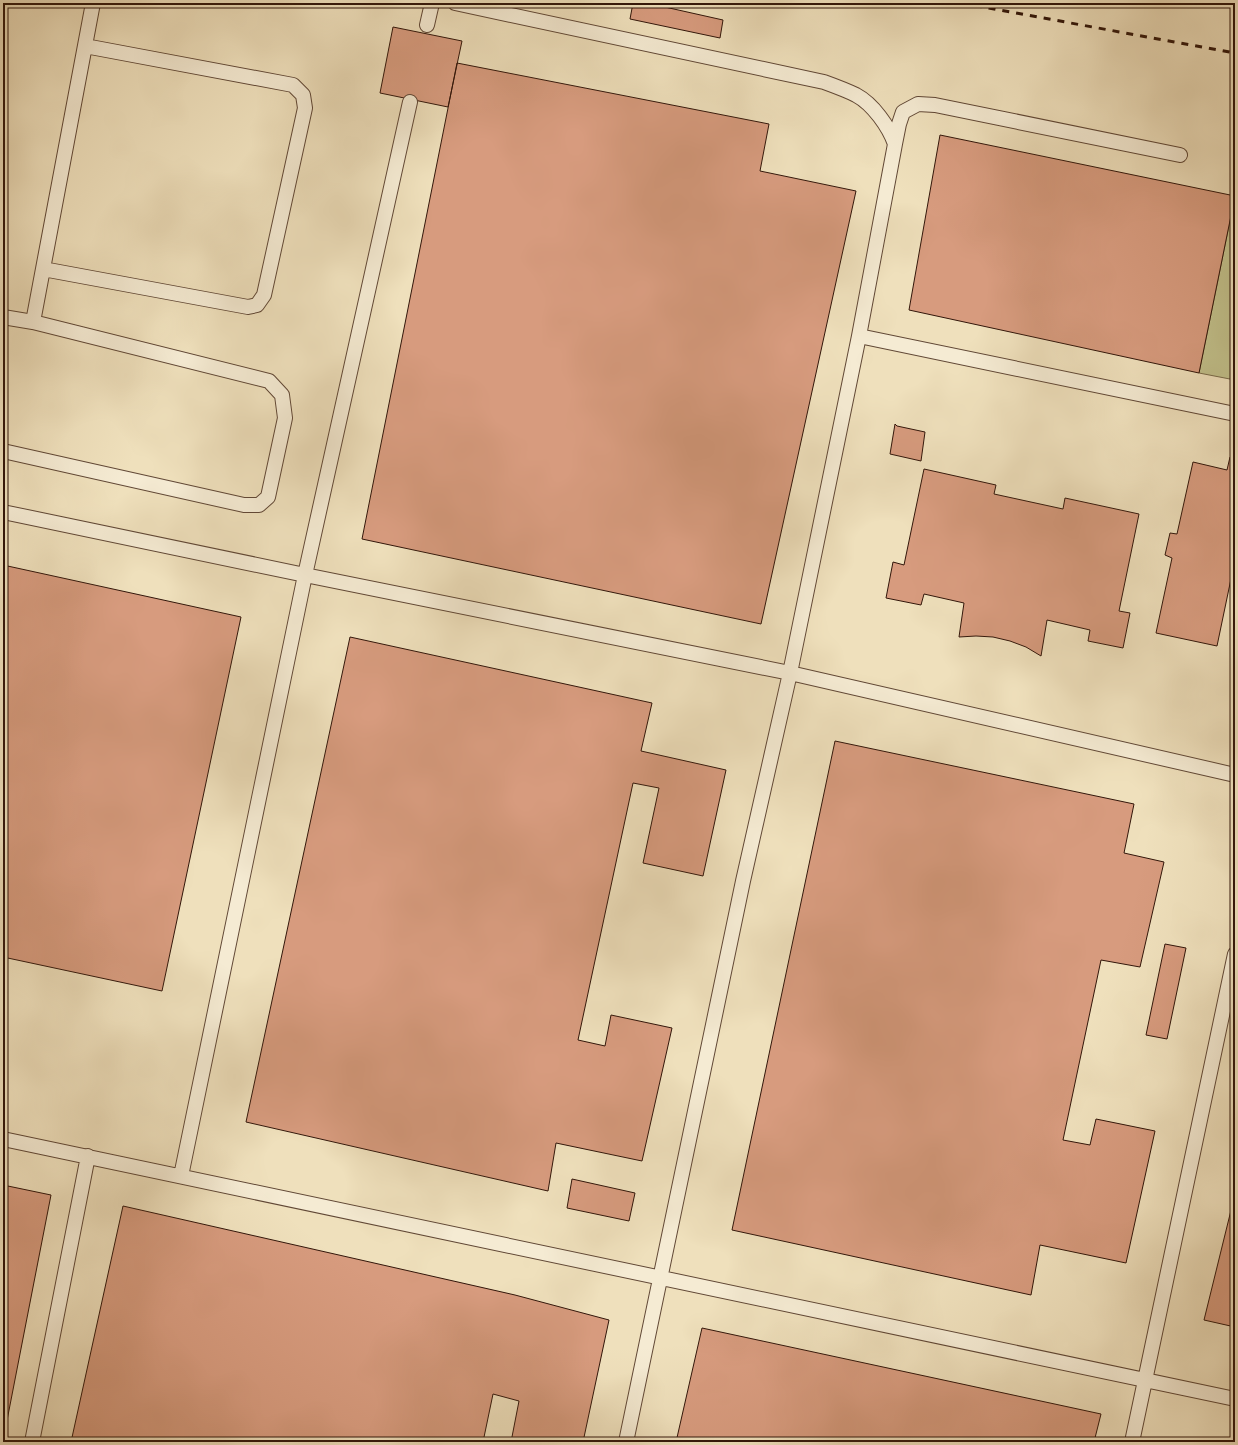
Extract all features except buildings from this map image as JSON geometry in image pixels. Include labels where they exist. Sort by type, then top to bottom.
[{"type":"lane","points":[[33,322],[93,3]]},
{"type":"lane","points":[[428,25],[432,3]]},
{"type":"lane","points":[[455,3],[824,82],[858,96],[877,114],[890,132],[895,144]]},
{"type":"lane","points":[[42,269],[248,307],[257,305],[264,295],[305,108],[303,96],[293,86],[85,46]]},
{"type":"lane","points":[[181,1176],[305,575],[410,102]]},
{"type":"lane","points":[[626,1442],[743,881],[790,672],[859,336],[899,124],[903,112],[918,104],[935,105],[1180,155]]},
{"type":"lane","points":[[3,317],[33,322],[269,382],[282,395],[285,418],[268,497],[259,505],[244,505],[3,451]]},
{"type":"lane","points":[[859,336],[1235,414]]},
{"type":"lane","points":[[3,512],[305,575],[790,672],[1235,775]]},
{"type":"lane","points":[[1132,1442],[1235,954]]},
{"type":"lane","points":[[3,1139],[1235,1399]]},
{"type":"lane","points":[[32,1442],[88,1156]]},
{"type":"shaded area","points":[[1235,196],[1235,380],[1199,373]]},
{"type":"railway","points":[[961,3],[1235,53]]}]
